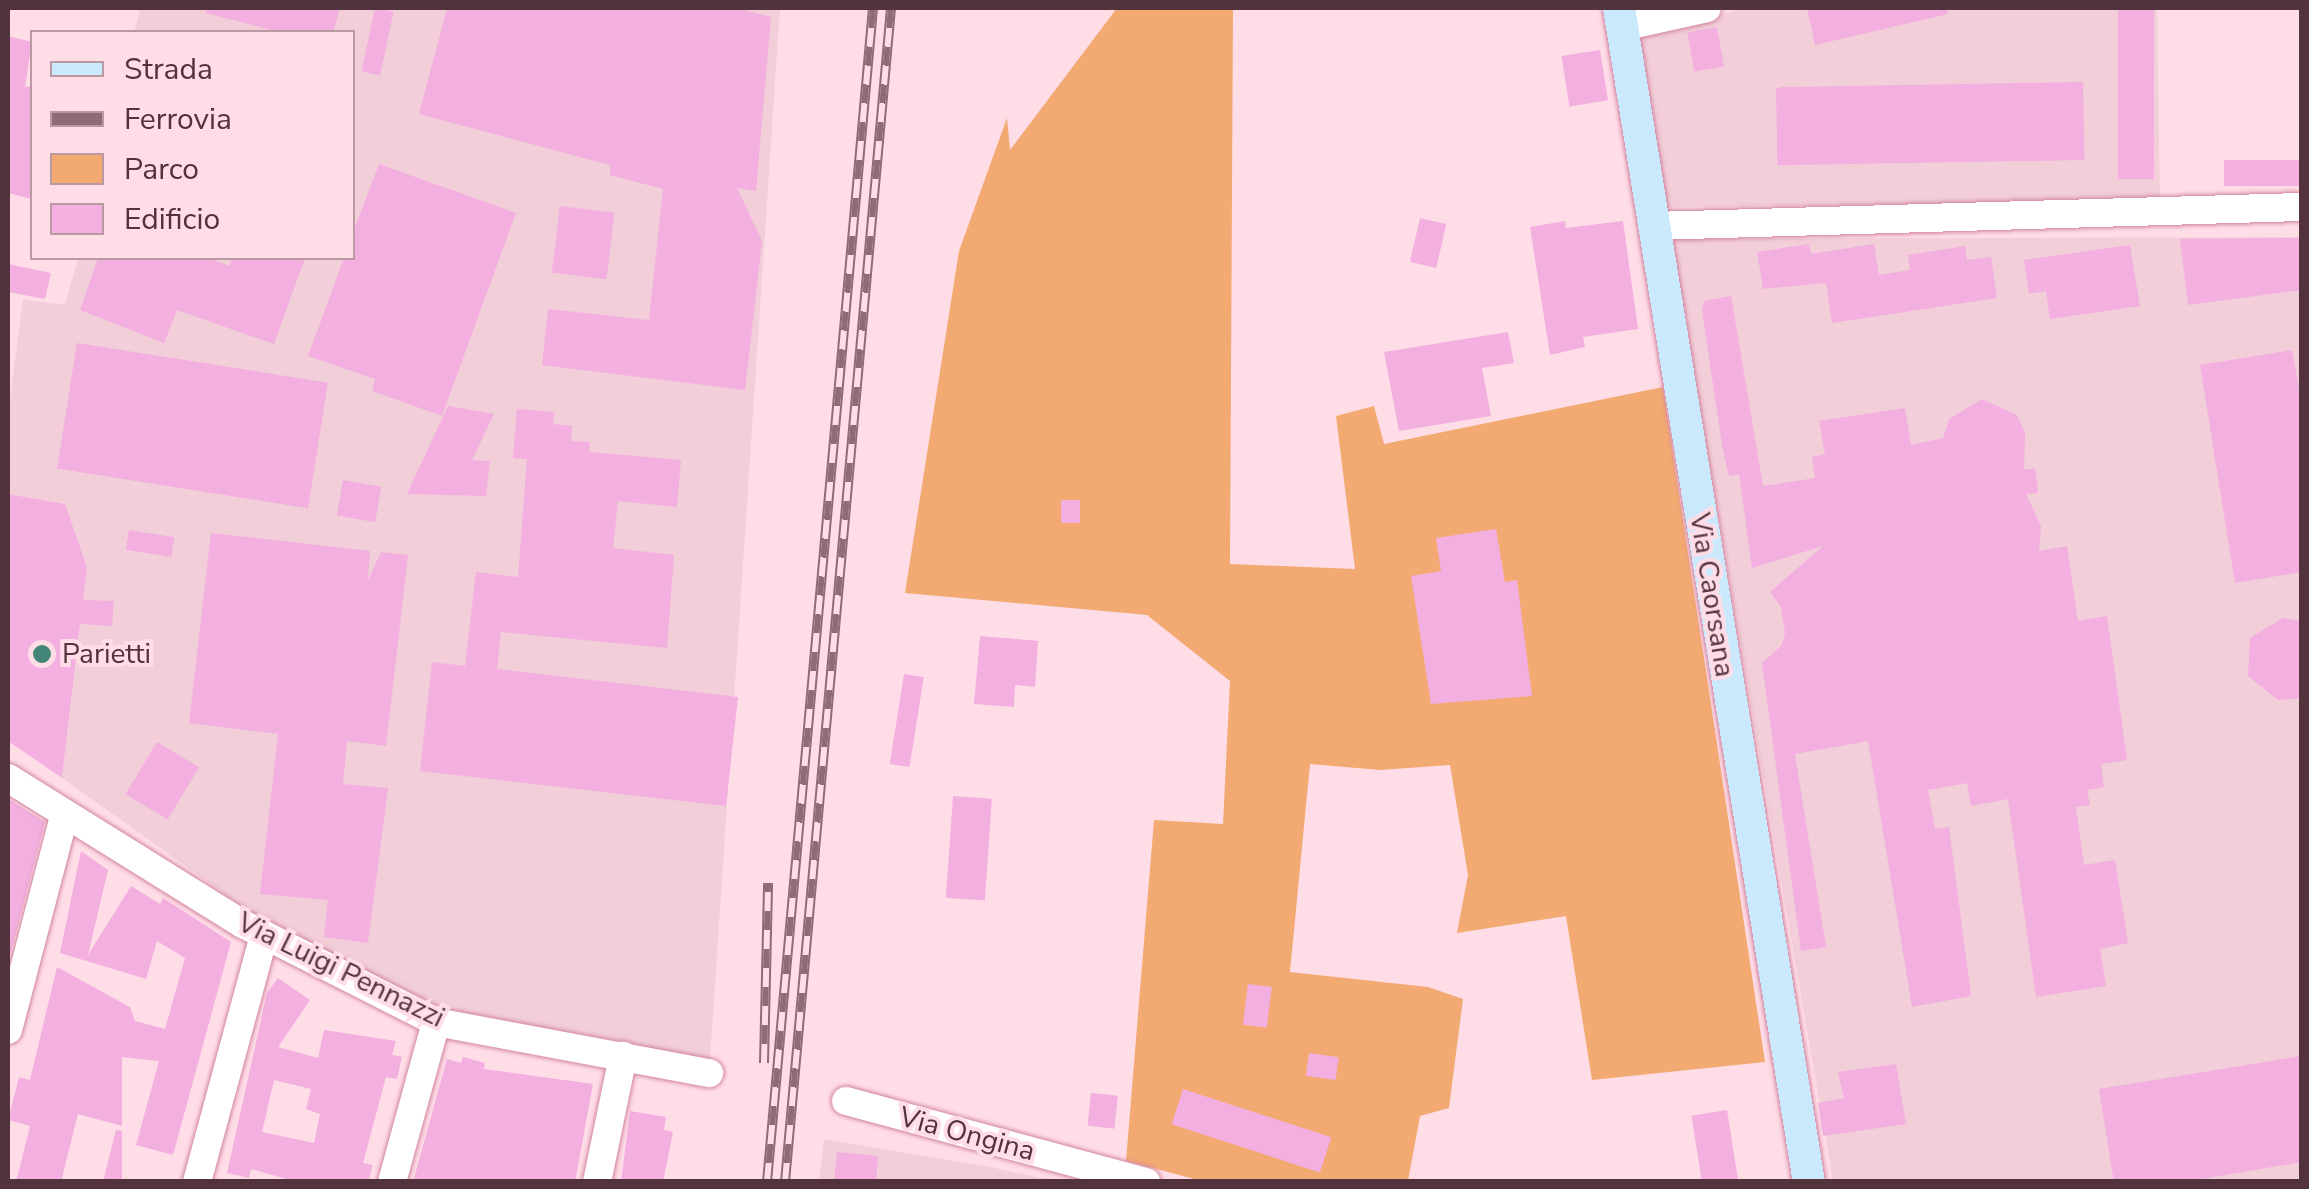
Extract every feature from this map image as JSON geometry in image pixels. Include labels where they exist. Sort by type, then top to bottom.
[{"type":"main road","name":"Via Caorsana","points":[[1620,17],[1809,1182]]},
{"type":"street","points":[[1620,17],[1707,8]]},
{"type":"street","points":[[1653,226],[2302,207]]},
{"type":"street","name":"Via Luigi Pennazzi","points":[[8,778],[64,818],[264,935],[436,1022],[709,1072]]},
{"type":"street","points":[[8,1030],[64,818]]},
{"type":"street","points":[[197,1182],[264,935]]},
{"type":"street","points":[[392,1182],[436,1022]]},
{"type":"street","points":[[597,1182],[622,1056]]},
{"type":"street","name":"Via Ongina","points":[[846,1101],[1146,1182]]},
{"type":"shaded area","points":[[130,8],[780,8],[710,1060],[443,1012],[264,922],[62,778],[87,567],[65,504],[8,494],[8,413],[23,299],[65,305],[77,260],[355,260],[355,30],[135,30],[140,11]]},
{"type":"shaded area","points":[[1746,8],[2157,8],[2160,201],[1666,207],[1634,36]]},
{"type":"shaded area","points":[[2301,237],[2301,1181],[1833,1181],[1671,239]]},
{"type":"shaded area","points":[[824,1139],[985,1166],[1057,1181],[819,1182]]},
{"type":"green space","points":[[1117,8],[1233,8],[1230,564],[1355,569],[1336,416],[1374,406],[1384,444],[1663,387],[1765,1062],[1592,1080],[1566,916],[1457,933],[1468,875],[1450,765],[1380,770],[1310,764],[1290,972],[1428,987],[1463,999],[1449,1108],[1420,1116],[1408,1181],[1202,1181],[1126,1161],[1154,820],[1223,824],[1230,681],[1147,615],[905,593],[959,251],[1007,118],[1010,150]]},
{"type":"building","points":[[206,8],[340,8],[334,30],[271,30],[206,13]]},
{"type":"building","points":[[375,8],[394,12],[380,76],[361,72]]},
{"type":"building","points":[[447,8],[736,8],[771,17],[756,191],[737,188],[762,241],[745,390],[542,365],[548,309],[649,320],[663,189],[610,175],[610,165],[419,114]]},
{"type":"building","points":[[1807,8],[1947,8],[1948,14],[1815,45]]},
{"type":"building","points":[[2118,8],[2154,8],[2154,179],[2118,179]]},
{"type":"building","points":[[1717,27],[1724,66],[1694,72],[1687,32]]},
{"type":"building","points":[[8,36],[30,42],[25,87],[30,86],[30,198],[8,193]]},
{"type":"building","points":[[1600,50],[1608,100],[1569,106],[1561,56]]},
{"type":"building","points":[[2083,82],[2084,160],[1777,165],[1776,87]]},
{"type":"building","points":[[2224,160],[2302,160],[2302,186],[2224,186]]},
{"type":"building","points":[[379,164],[516,213],[442,416],[372,391],[375,379],[308,356],[343,260],[355,260],[355,227]]},
{"type":"building","points":[[560,206],[615,213],[606,279],[552,273]]},
{"type":"building","points":[[1420,218],[1446,224],[1436,268],[1410,262]]},
{"type":"building","points":[[1565,221],[1566,228],[1623,221],[1638,329],[1583,337],[1585,347],[1550,355],[1530,227]]},
{"type":"building","points":[[2302,238],[2302,290],[2188,305],[2180,239]]},
{"type":"building","points":[[1809,244],[1811,254],[1874,244],[1879,275],[1910,270],[1908,255],[1965,246],[1967,260],[1991,257],[1997,298],[1832,323],[1826,283],[1763,289],[1757,252]]},
{"type":"building","points":[[2130,245],[2140,306],[2050,319],[2046,291],[2029,294],[2024,260]]},
{"type":"building","points":[[97,260],[213,260],[230,266],[231,260],[304,260],[274,344],[177,310],[164,343],[80,310]]},
{"type":"building","points":[[8,264],[51,273],[45,299],[8,292]]},
{"type":"building","points":[[1731,296],[1763,486],[1815,478],[1812,457],[1825,454],[1819,421],[1905,408],[1911,445],[1943,438],[1949,419],[1982,399],[2017,415],[2025,433],[2024,470],[2035,468],[2038,493],[2026,494],[2041,526],[2039,551],[2067,546],[2078,621],[2107,616],[2127,760],[2101,764],[2104,787],[2087,790],[2090,805],[2076,807],[2084,865],[2115,860],[2128,943],[2100,949],[2106,986],[2036,997],[2008,799],[1971,806],[1967,783],[1928,790],[1935,829],[1949,827],[1971,996],[1912,1007],[1868,741],[1795,754],[1826,947],[1801,951],[1762,663],[1782,645],[1785,633],[1781,607],[1770,592],[1823,546],[1752,568],[1739,474],[1729,476],[1723,451],[1702,310],[1704,301]]},
{"type":"building","points":[[1508,332],[1514,363],[1482,368],[1491,416],[1399,431],[1384,352]]},
{"type":"building","points":[[77,343],[328,383],[308,508],[57,468]]},
{"type":"building","points":[[2292,350],[2302,406],[2302,572],[2235,583],[2200,365]]},
{"type":"building","points":[[448,406],[494,414],[472,460],[490,461],[486,496],[407,494]]},
{"type":"building","points":[[517,409],[554,412],[553,424],[572,426],[571,441],[590,442],[589,452],[681,460],[677,507],[618,501],[613,548],[674,555],[667,648],[501,632],[497,669],[738,697],[726,806],[420,771],[432,662],[465,666],[476,572],[518,577],[527,459],[513,458]]},
{"type":"building","points":[[343,480],[381,487],[375,522],[337,515]]},
{"type":"building","name":"Parietti","points":[[8,494],[65,504],[87,567],[83,600],[114,601],[112,626],[80,624],[62,778],[8,741]]},
{"type":"building","points":[[1061,500],[1080,500],[1080,523],[1061,523]]},
{"type":"building","points":[[1496,529],[1505,582],[1517,580],[1532,696],[1431,704],[1411,576],[1441,571],[1436,538]]},
{"type":"building","points":[[129,530],[174,537],[171,557],[126,550]]},
{"type":"building","points":[[211,533],[370,551],[368,580],[381,552],[408,555],[386,746],[347,741],[343,784],[388,788],[368,943],[324,937],[328,900],[260,894],[278,734],[189,723]]},
{"type":"building","points":[[2283,618],[2302,621],[2302,698],[2278,700],[2248,676],[2250,638]]},
{"type":"building","points":[[980,636],[1038,641],[1035,687],[1015,685],[1014,707],[974,704]]},
{"type":"building","points":[[904,674],[924,677],[910,767],[890,764]]},
{"type":"building","points":[[157,742],[199,767],[168,820],[126,794]]},
{"type":"building","points":[[953,796],[992,799],[985,900],[946,898]]},
{"type":"building","points":[[8,799],[45,822],[9,959],[8,959]]},
{"type":"building","points":[[81,851],[108,870],[88,955],[131,886],[160,904],[163,898],[231,942],[173,1155],[136,1145],[159,1061],[122,1057],[122,1126],[78,1114],[61,1182],[16,1182],[30,1126],[8,1120],[19,1077],[30,1080],[57,967],[130,1007],[135,1021],[165,1029],[185,958],[157,941],[146,979],[60,953]]},
{"type":"building","points":[[278,978],[310,1000],[278,1047],[318,1058],[324,1030],[396,1041],[392,1055],[402,1057],[397,1079],[386,1077],[363,1163],[373,1165],[368,1182],[297,1182],[251,1169],[249,1178],[227,1173],[267,993]],"holes":[[[274,1080],[311,1089],[306,1109],[320,1114],[314,1143],[262,1132]]]},
{"type":"building","points":[[1248,984],[1272,987],[1267,1028],[1243,1025]]},
{"type":"building","points":[[1309,1053],[1339,1057],[1336,1080],[1306,1076]]},
{"type":"building","points":[[2302,1056],[2302,1162],[2184,1182],[2114,1182],[2099,1089]]},
{"type":"building","points":[[463,1057],[485,1063],[484,1069],[593,1084],[575,1182],[413,1182],[447,1059],[461,1063]]},
{"type":"building","points":[[1896,1064],[1906,1124],[1823,1136],[1818,1103],[1844,1098],[1838,1072]]},
{"type":"building","points":[[1183,1089],[1331,1137],[1320,1172],[1172,1124]]},
{"type":"building","points":[[1091,1093],[1118,1096],[1114,1129],[1088,1126]]},
{"type":"building","points":[[1727,1110],[1738,1182],[1702,1182],[1691,1116]]},
{"type":"building","points":[[630,1111],[666,1117],[664,1130],[673,1132],[663,1182],[621,1182]]},
{"type":"building","points":[[116,1130],[122,1131],[122,1182],[103,1182]]},
{"type":"building","points":[[837,1152],[878,1156],[876,1182],[834,1182]]},
{"type":"railway","points":[[767,1182],[873,8]]},
{"type":"railway","points":[[785,1182],[891,8]]},
{"type":"railway","points":[[764,1063],[768,883]]},
{"type":"place","name":"Parietti","points":[[42,654]]}]
